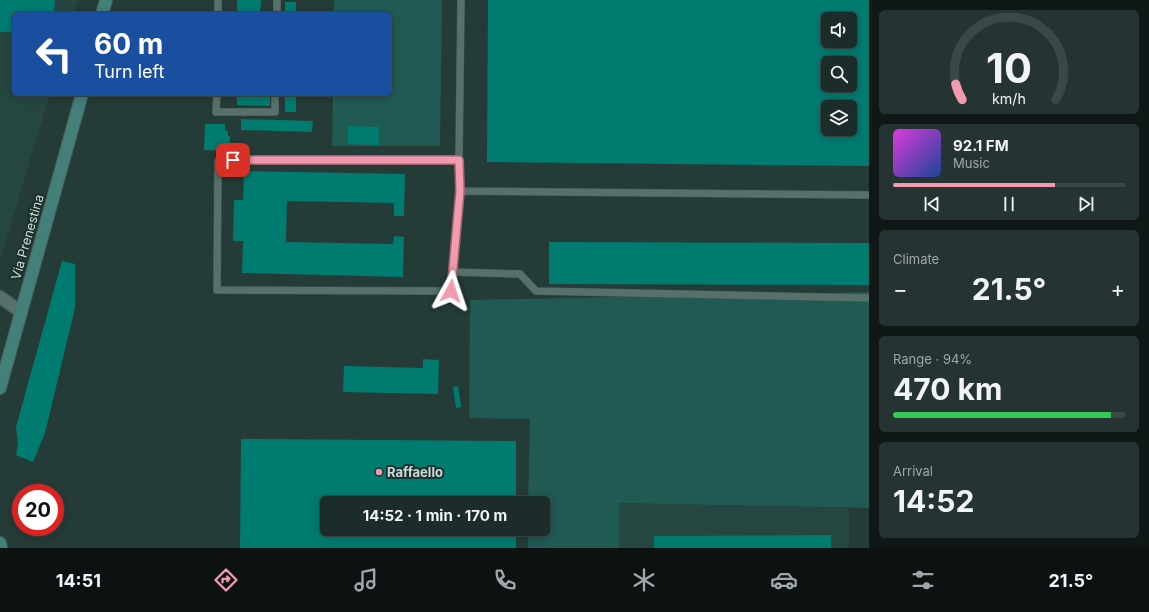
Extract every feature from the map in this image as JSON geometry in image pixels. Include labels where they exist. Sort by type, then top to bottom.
[{"type":"street","points":[[103,12],[106,0]]},
{"type":"street","name":"Via Prenestina","points":[[0,388],[81,96]]},
{"type":"street","points":[[0,297],[21,312]]},
{"type":"street","points":[[0,543],[1,548]]},
{"type":"lane","points":[[218,0],[218,12]]},
{"type":"lane","points":[[277,0],[277,12]]},
{"type":"lane","points":[[459,160],[218,161],[216,290],[451,291],[460,191],[461,0]]},
{"type":"lane","points":[[216,96],[216,112],[275,112],[275,96]]},
{"type":"lane","points":[[460,191],[869,195]]},
{"type":"lane","points":[[453,272],[520,274],[536,291],[869,298]]},
{"type":"shaded area","points":[[0,0],[78,0],[74,12],[12,12],[12,96],[49,96],[0,261]]},
{"type":"shaded area","points":[[619,503],[849,508],[849,548],[619,548]]},
{"type":"green space","points":[[334,0],[442,0],[440,146],[332,146],[333,96],[392,96],[392,12],[334,12]]},
{"type":"green space","points":[[869,292],[869,508],[619,503],[619,548],[528,548],[528,536],[550,536],[550,496],[528,496],[530,419],[469,418],[470,300]]},
{"type":"building","points":[[0,0],[55,0],[54,12],[12,12],[12,32],[0,32]]},
{"type":"building","points":[[237,0],[261,0],[260,12],[237,12]]},
{"type":"building","points":[[488,0],[869,0],[869,166],[487,162]]},
{"type":"building","points":[[285,2],[296,2],[296,12],[285,12]]},
{"type":"building","points":[[237,96],[270,96],[270,106],[237,105]]},
{"type":"building","points":[[285,96],[296,96],[296,112],[285,112]]},
{"type":"building","points":[[241,119],[313,121],[312,132],[241,130]]},
{"type":"building","points":[[205,124],[225,124],[225,131],[228,131],[228,136],[230,136],[230,151],[204,150]]},
{"type":"building","points":[[348,126],[379,127],[379,145],[348,144]]},
{"type":"building","points":[[244,171],[405,174],[404,216],[394,216],[394,203],[287,201],[286,242],[393,244],[394,236],[404,237],[403,277],[242,273],[243,241],[233,241],[234,200],[243,200]]},
{"type":"building","points":[[549,242],[869,243],[869,285],[549,284]]},
{"type":"building","points":[[62,261],[75,264],[75,308],[45,433],[33,462],[16,455],[18,444],[16,427]]},
{"type":"building","points":[[423,359],[439,360],[438,394],[343,392],[344,366],[423,368]]},
{"type":"building","points":[[458,386],[461,407],[456,408],[453,387]]},
{"type":"building","name":"Raffaello","points":[[241,439],[516,441],[516,496],[320,496],[320,536],[516,536],[516,548],[240,548]]},
{"type":"building","points":[[831,535],[831,548],[654,548],[654,536]]},
{"type":"place","name":"Raffaello","points":[[379,472]]},
{"type":"route","points":[[233,160],[459,160],[460,191],[451,291]]}]
